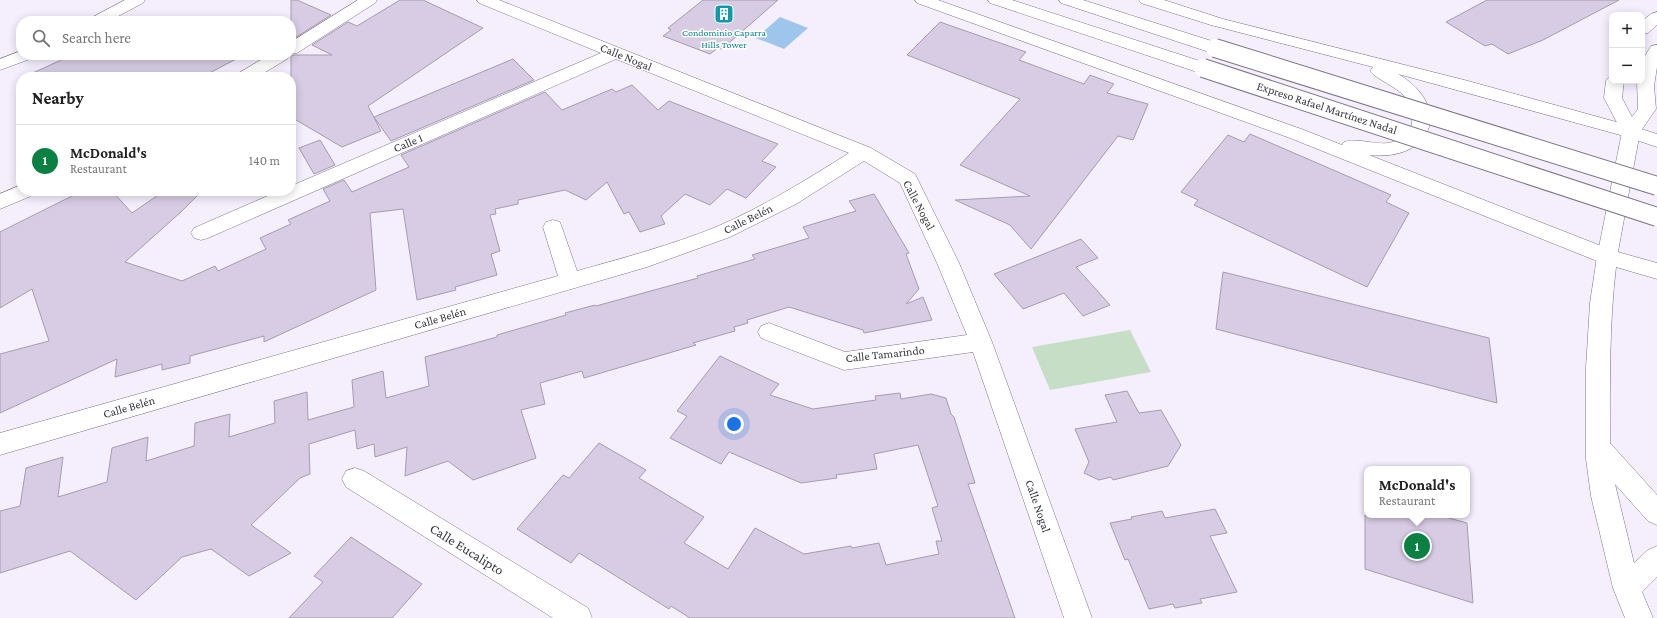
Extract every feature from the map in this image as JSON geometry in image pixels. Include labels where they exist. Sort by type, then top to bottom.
[{"type":"main road","points":[[107,16],[138,0]]},
{"type":"main road","points":[[296,46],[369,0]]},
{"type":"main road","name":"Calle Nogal","points":[[485,0],[864,152],[908,179],[948,263],[981,342],[1078,618]]},
{"type":"main road","points":[[923,0],[1297,134],[1607,257],[1657,271]]},
{"type":"main road","name":"Expreso Rafael Martínez Nadal","points":[[996,0],[1657,217]]},
{"type":"main road","name":"Expreso Rafael Martínez Nadal","points":[[1067,0],[1215,48],[1657,186]]},
{"type":"main road","points":[[1147,0],[1217,22],[1462,85],[1657,141]]},
{"type":"main road","points":[[1645,27],[1657,18]]},
{"type":"main road","points":[[1639,618],[1627,588],[1604,496],[1598,459],[1598,368],[1601,303],[1607,257],[1630,132],[1647,109],[1645,89],[1646,70],[1652,56],[1657,50]]},
{"type":"main road","name":"Calle 1","points":[[296,192],[615,53]]},
{"type":"main road","points":[[1297,134],[1370,150],[1383,151],[1399,148],[1410,142],[1419,131],[1422,119],[1420,106],[1414,96],[1404,85],[1390,76],[1341,54]]},
{"type":"main road","points":[[0,65],[16,58]]},
{"type":"main road","points":[[253,72],[273,60]]},
{"type":"main road","points":[[1615,84],[1613,98],[1630,132]]},
{"type":"main road","name":"Calle Belén","points":[[0,444],[640,261],[723,232],[789,199],[864,152]]},
{"type":"main road","points":[[0,202],[16,195]]},
{"type":"main road","name":"Calle 1","points":[[201,233],[286,196]]},
{"type":"main road","points":[[553,227],[570,282]]},
{"type":"main road","name":"Calle Tamarindo","points":[[769,332],[844,361],[981,342]]},
{"type":"main road","points":[[1598,447],[1657,513]]},
{"type":"main road","name":"Calle Eucalipto","points":[[355,479],[578,618]]},
{"type":"main road","points":[[1627,588],[1657,559]]},
{"type":"green space","points":[[1130,330],[1151,372],[1050,390],[1032,347]]},
{"type":"water","points":[[780,17],[808,28],[784,49],[756,38]]},
{"type":"building","points":[[291,0],[297,0],[331,15],[296,37],[296,16],[291,16]]},
{"type":"building","points":[[400,0],[423,0],[483,28],[368,106],[381,131],[342,147],[296,120],[296,72],[291,72],[291,60],[296,60],[296,55],[332,55],[312,45],[348,22],[357,26]]},
{"type":"building","name":"Condominio Caparra Hills Tower","points":[[703,0],[778,0],[722,49],[718,48],[710,54],[663,36],[671,30],[668,28]]},
{"type":"building","points":[[1487,0],[1619,0],[1543,40],[1508,54],[1492,44],[1485,46],[1446,22]]},
{"type":"building","points":[[940,22],[1026,52],[1019,60],[1084,84],[1090,75],[1114,84],[1107,93],[1148,104],[1133,140],[1118,136],[1031,249],[1010,225],[955,200],[1030,196],[960,165],[1020,99],[907,55]]},
{"type":"building","points":[[513,59],[534,80],[391,141],[374,117]]},
{"type":"building","points":[[61,60],[234,60],[211,72],[35,72]]},
{"type":"building","points":[[632,85],[658,110],[669,101],[778,144],[762,161],[776,167],[746,198],[727,189],[710,205],[685,194],[661,216],[665,224],[640,232],[629,212],[624,214],[607,182],[586,200],[565,190],[518,200],[518,204],[495,209],[496,214],[490,215],[500,251],[491,254],[497,275],[455,287],[456,290],[417,300],[403,209],[370,213],[376,290],[264,342],[264,336],[190,356],[190,363],[162,370],[162,364],[115,377],[117,359],[0,413],[0,354],[49,341],[32,289],[0,308],[0,232],[72,196],[117,196],[132,213],[157,196],[197,196],[125,262],[182,281],[215,266],[218,271],[266,249],[260,238],[291,224],[288,220],[330,201],[323,189],[344,180],[352,192],[409,167],[401,155],[545,92],[562,110],[612,89],[616,92]]},
{"type":"building","points":[[1250,134],[1391,195],[1386,202],[1409,213],[1367,287],[1194,205],[1198,200],[1181,192],[1228,135],[1244,142]]},
{"type":"building","points":[[320,140],[335,165],[314,174],[299,148]]},
{"type":"building","points":[[874,194],[909,253],[906,254],[919,289],[906,304],[923,297],[932,320],[864,333],[863,330],[789,307],[747,320],[748,323],[734,327],[735,331],[693,343],[696,345],[584,378],[582,371],[540,383],[545,404],[521,410],[536,458],[473,480],[448,461],[405,476],[407,447],[375,457],[374,444],[357,449],[355,430],[309,444],[310,474],[300,478],[251,525],[291,553],[249,576],[211,549],[182,557],[136,600],[70,551],[0,573],[0,511],[20,506],[26,468],[63,457],[58,497],[107,482],[112,448],[148,437],[146,461],[194,446],[195,423],[230,414],[229,437],[275,423],[274,401],[307,392],[308,420],[354,407],[352,380],[383,371],[386,398],[429,386],[425,357],[497,337],[497,335],[566,315],[565,313],[698,278],[697,276],[755,259],[752,255],[809,238],[803,227],[856,211],[849,201]]},
{"type":"building","points":[[1081,239],[1098,258],[1076,267],[1110,305],[1083,316],[1064,293],[1023,309],[994,274]]},
{"type":"building","points":[[1223,272],[1489,338],[1497,403],[1216,329]]},
{"type":"building","points":[[720,356],[779,384],[770,395],[813,409],[876,400],[875,396],[900,393],[901,399],[931,394],[946,398],[951,414],[954,417],[975,483],[968,484],[1015,618],[690,618],[671,606],[669,609],[579,553],[571,563],[517,529],[563,475],[569,478],[599,443],[646,470],[639,478],[704,517],[684,543],[728,569],[755,528],[804,554],[879,543],[886,565],[939,554],[936,541],[942,541],[932,508],[938,506],[918,445],[874,454],[877,469],[836,475],[837,478],[801,483],[729,452],[721,464],[670,438],[687,416],[677,411]]},
{"type":"building","points":[[1127,391],[1139,413],[1161,410],[1181,445],[1168,466],[1113,480],[1111,477],[1099,480],[1084,473],[1089,462],[1075,429],[1117,422],[1105,395]]},
{"type":"building","points":[[1215,509],[1227,533],[1210,536],[1237,592],[1200,599],[1202,603],[1175,608],[1173,604],[1149,609],[1128,559],[1125,560],[1110,523],[1162,511],[1165,518]]},
{"type":"building","points":[[1365,518],[1449,518],[1467,523],[1473,603],[1365,569]]},
{"type":"building","points":[[351,537],[422,584],[392,618],[289,618],[323,582],[314,576]]},
{"type":"place","name":"Condominio Caparra Hills Tower","points":[[724,14]]},
{"type":"place","name":"McDonald's","points":[[1417,546]]}]
